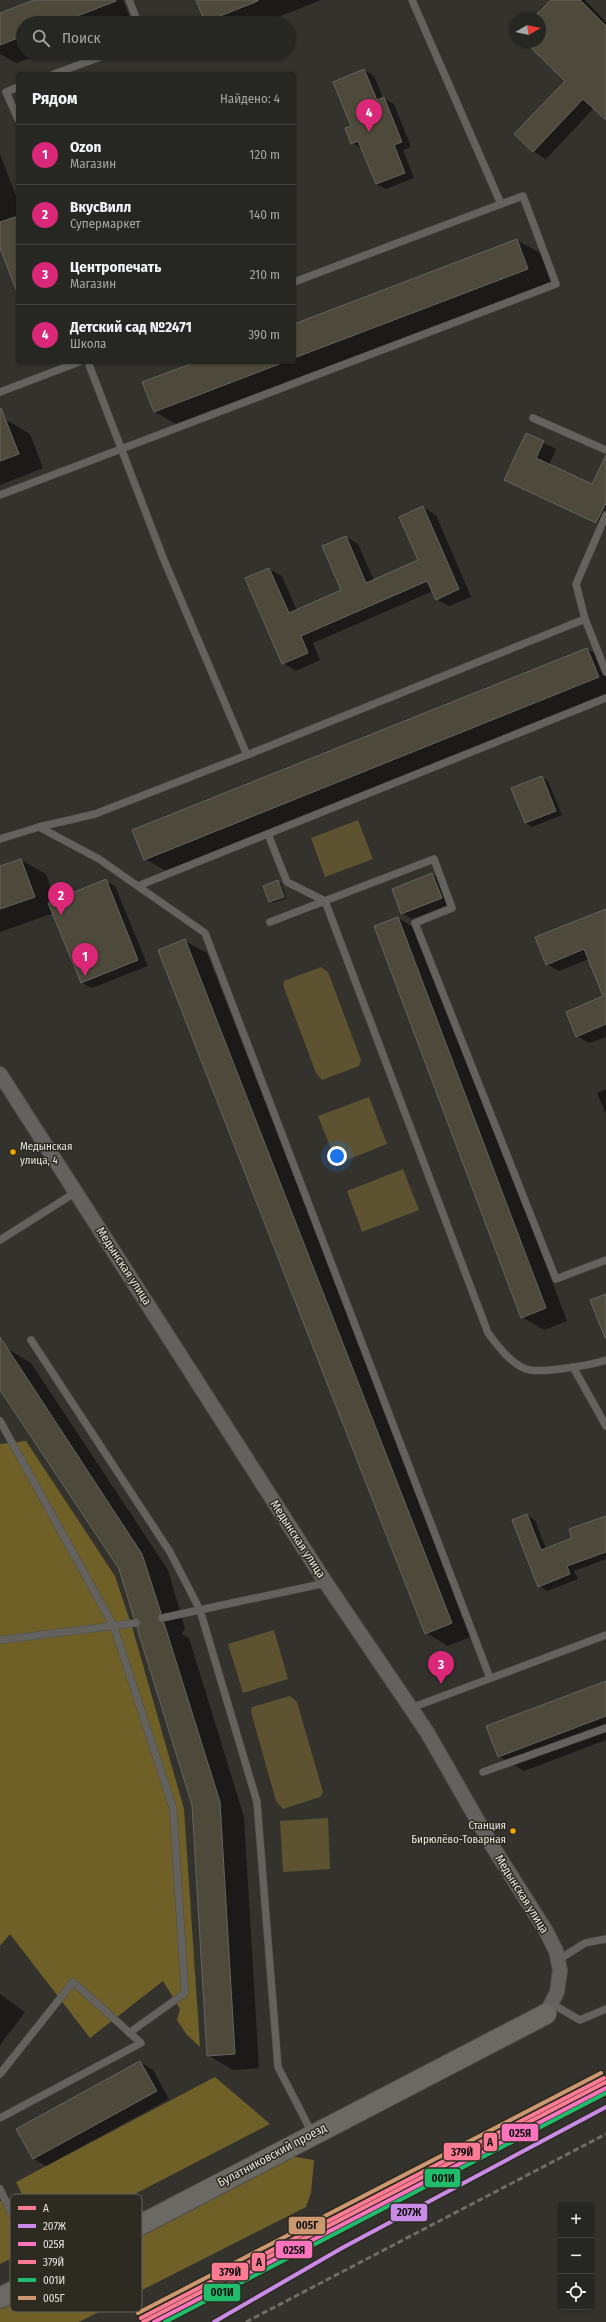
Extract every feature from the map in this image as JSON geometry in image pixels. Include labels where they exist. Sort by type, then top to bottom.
[{"type":"street","name":"Медынская улица","points":[[0,1074],[326,1583],[427,1732],[491,1844],[546,1931],[558,1960],[560,1970],[557,1992],[549,2009]]},
{"type":"street","name":"Булатниковский проезд","points":[[142,2223],[549,2009]]},
{"type":"street","name":"Булатниковский проезд","points":[[0,2298],[10,2293]]},
{"type":"lane","points":[[129,0],[135,16]]},
{"type":"lane","points":[[412,0],[501,204]]},
{"type":"lane","points":[[59,72],[92,60]]},
{"type":"lane","points":[[16,88],[6,92],[16,114]]},
{"type":"lane","points":[[0,495],[556,284],[523,196],[296,281]]},
{"type":"lane","points":[[0,392],[74,364]]},
{"type":"lane","points":[[89,364],[120,449],[247,755]]},
{"type":"lane","points":[[533,418],[606,450]]},
{"type":"lane","points":[[606,515],[576,584],[586,619],[606,672]]},
{"type":"lane","points":[[0,839],[39,826],[95,814],[247,755],[586,619]]},
{"type":"lane","points":[[138,886],[606,698]]},
{"type":"lane","points":[[39,826],[99,859],[205,933],[490,1678]]},
{"type":"lane","points":[[268,834],[287,882],[325,901],[488,1333],[506,1356],[527,1370],[572,1367],[605,1361]]},
{"type":"lane","points":[[270,922],[434,859],[452,908],[415,923],[556,1279],[606,1260]]},
{"type":"lane","points":[[0,1240],[76,1192]]},
{"type":"lane","points":[[31,1340],[170,1552],[200,1610],[257,1802],[278,2067],[312,2134]]},
{"type":"lane","points":[[572,1367],[606,1426]]},
{"type":"lane","points":[[0,1421],[114,1628],[172,1808],[185,1993],[129,2033]]},
{"type":"lane","points":[[162,1618],[326,1583]]},
{"type":"lane","points":[[0,1640],[114,1628],[136,1623]]},
{"type":"lane","points":[[411,1708],[606,1635]]},
{"type":"lane","points":[[483,1772],[606,1728]]},
{"type":"lane","points":[[558,1960],[585,1943],[606,1939]]},
{"type":"lane","points":[[0,2074],[73,1982],[141,2043],[0,2118]]},
{"type":"lane","points":[[549,2009],[580,2020],[606,2009]]},
{"type":"lane","points":[[0,2189],[10,2210]]},
{"type":"shaded area","points":[[358,820],[373,859],[325,877],[311,838]]},
{"type":"shaded area","points":[[321,967],[328,972],[361,1060],[359,1066],[322,1080],[316,1073],[283,985],[284,981]]},
{"type":"shaded area","points":[[369,1097],[387,1144],[337,1164],[318,1116]]},
{"type":"shaded area","points":[[403,1169],[419,1210],[362,1232],[347,1191]]},
{"type":"shaded area","points":[[26,1441],[115,1576],[133,1630],[184,1809],[200,2047],[187,2035],[177,2020],[180,2009],[163,1981],[90,2038],[10,1934],[0,1946],[0,1444]]},
{"type":"shaded area","points":[[274,1630],[288,1679],[243,1693],[228,1644]]},
{"type":"shaded area","points":[[290,1696],[297,1702],[323,1792],[320,1797],[283,1809],[276,1801],[251,1712],[252,1707]]},
{"type":"shaded area","points":[[328,1818],[330,1869],[283,1872],[280,1821]]},
{"type":"shaded area","points":[[215,2077],[270,2124],[135,2194],[22,2194],[16,2182]]},
{"type":"shaded area","points":[[289,2156],[314,2160],[311,2193],[306,2207],[142,2290],[142,2232]]},
{"type":"shaded area","points":[[3,2200],[10,2216],[10,2259],[0,2264],[0,2201]]},
{"type":"shaded area","points":[[10,2301],[10,2312],[99,2312],[79,2322],[0,2322],[0,2306]]},
{"type":"building","points":[[34,0],[116,0],[77,16],[16,16],[16,39],[0,45],[0,13]]},
{"type":"building","points":[[196,0],[258,0],[220,16],[203,16]]},
{"type":"building","points":[[551,0],[580,0],[606,26],[606,120],[583,99],[533,152],[514,134],[565,81],[531,48],[546,48],[546,12],[539,12]]},
{"type":"building","points":[[364,69],[377,100],[384,97],[402,142],[394,145],[405,173],[376,184],[358,141],[351,144],[345,128],[351,126],[333,82]]},
{"type":"building","points":[[16,217],[16,289],[0,248],[0,222]]},
{"type":"building","points":[[517,239],[528,269],[296,357],[296,323]]},
{"type":"building","points":[[191,364],[279,364],[154,412],[142,382]]},
{"type":"building","points":[[1,408],[19,454],[0,461],[0,409]]},
{"type":"building","points":[[526,433],[544,441],[536,458],[592,484],[606,455],[606,503],[596,523],[504,480]]},
{"type":"building","points":[[423,506],[459,589],[436,600],[427,581],[301,636],[308,653],[282,664],[245,578],[269,568],[289,613],[341,590],[322,546],[346,536],[366,583],[418,560],[399,517]]},
{"type":"building","points":[[587,648],[599,677],[144,860],[132,830]]},
{"type":"building","points":[[542,776],[556,811],[525,823],[511,788]]},
{"type":"building","points":[[21,859],[35,897],[0,909],[0,866]]},
{"type":"building","points":[[432,873],[442,898],[401,914],[392,889]]},
{"type":"building","points":[[106,879],[138,960],[81,983],[48,903]]},
{"type":"building","points":[[278,880],[284,897],[269,902],[263,886]]},
{"type":"building","points":[[606,909],[606,1024],[576,1037],[566,1012],[603,996],[584,949],[546,965],[535,937]]},
{"type":"building","points":[[398,917],[546,1308],[521,1318],[374,926]]},
{"type":"building","points":[[185,939],[452,1623],[425,1634],[158,950]]},
{"type":"building","points":[[606,1294],[606,1338],[605,1338],[590,1300]]},
{"type":"building","points":[[0,1337],[142,1554],[161,1613],[157,1619],[164,1623],[220,1802],[235,2054],[207,2056],[192,1805],[137,1628],[141,1622],[134,1618],[119,1569],[0,1390]]},
{"type":"building","points":[[527,1514],[541,1550],[572,1538],[569,1529],[606,1516],[606,1552],[567,1566],[570,1574],[538,1587],[512,1520]]},
{"type":"building","points":[[606,1681],[606,1716],[498,1757],[486,1726]]},
{"type":"building","points":[[140,2061],[157,2091],[33,2159],[16,2129]]},
{"type":"railway","points":[[246,2322],[606,2134]]},
{"type":"transit line","name":"005Г","points":[[142,2311],[601,2073]]},
{"type":"transit line","name":"379Й","points":[[141,2318],[604,2078]]},
{"type":"transit line","name":"A","points":[[143,2322],[606,2082]]},
{"type":"transit line","name":"025Я","points":[[154,2322],[606,2088]]},
{"type":"transit line","name":"001И","points":[[165,2322],[606,2093]]},
{"type":"transit line","name":"207Ж","points":[[214,2322],[342,2248],[606,2107]]},
{"type":"place","name":"Детский сад №2471","points":[[369,132]]},
{"type":"place","name":"ВкусВилл","points":[[61,915]]},
{"type":"place","name":"Ozon","points":[[85,976]]},
{"type":"place","name":"Медынская улица, 4","points":[[13,1152]]},
{"type":"place","name":"Центропечать","points":[[441,1684]]},
{"type":"place","name":"Станция Бирюлёво-Товарная","points":[[513,1831]]}]
